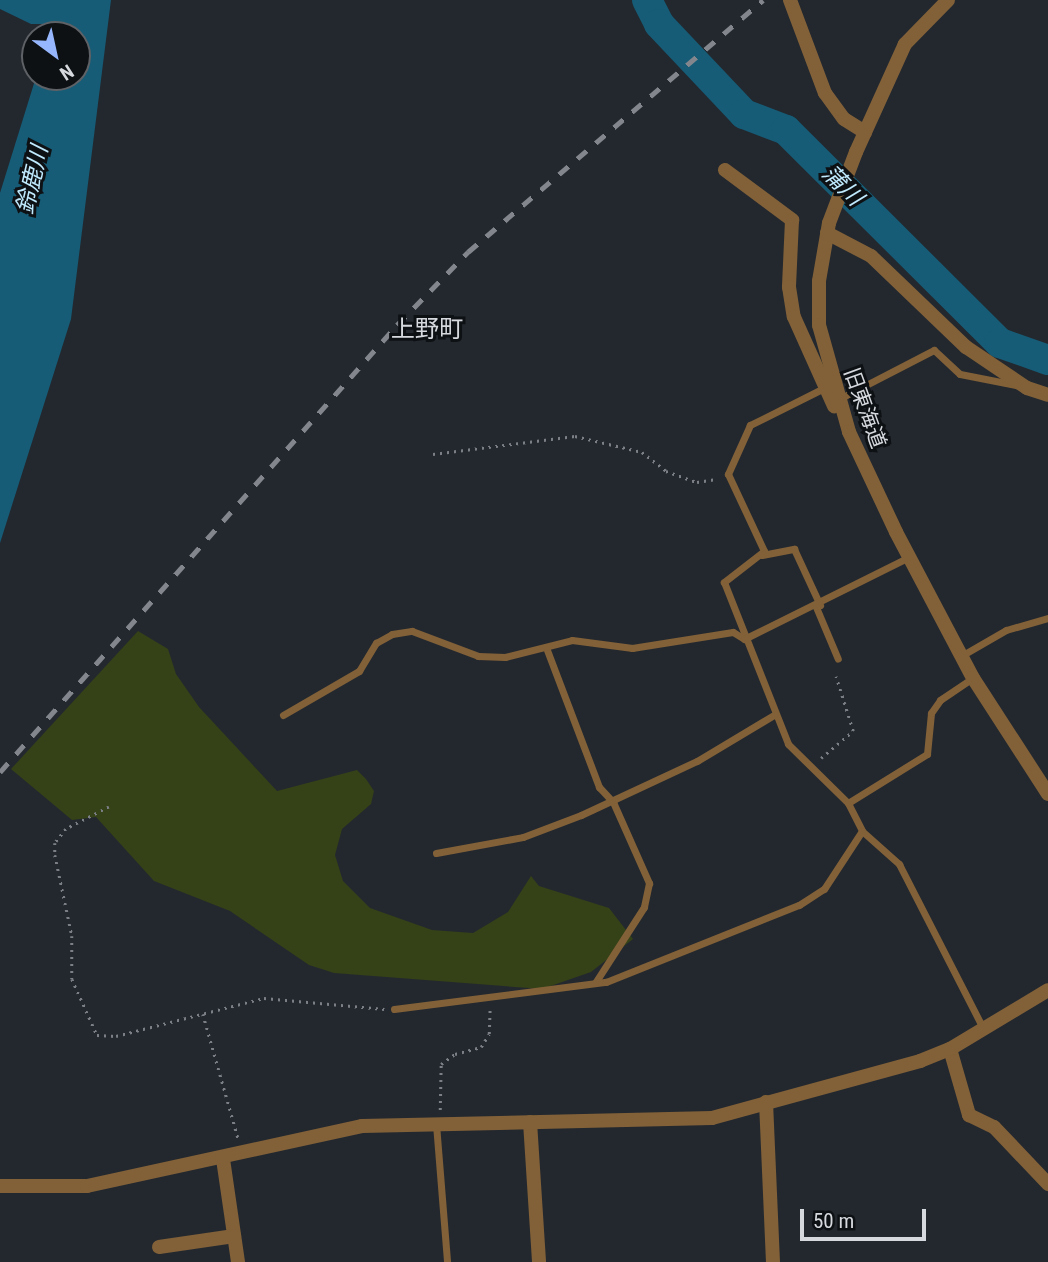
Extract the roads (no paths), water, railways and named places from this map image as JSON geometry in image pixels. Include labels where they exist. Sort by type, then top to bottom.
[{"type":"street","points":[[790,0],[825,93],[844,119],[865,132]]},
{"type":"street","name":"旧東海道","points":[[948,0],[930,15],[905,44],[856,152],[828,228],[818,281],[819,325],[849,432],[909,557],[973,678],[1048,794]]},
{"type":"street","points":[[725,170],[792,220],[792,307],[824,388],[849,432]]},
{"type":"street","points":[[828,228],[871,256],[943,328],[1027,388],[1048,395]]},
{"type":"street","points":[[0,1186],[87,1186],[243,1155],[362,1126],[712,1118],[950,1049],[1048,990]]},
{"type":"street","points":[[950,1049],[969,1115],[994,1127],[1048,1184]]},
{"type":"street","points":[[766,1102],[773,1262]]},
{"type":"street","points":[[530,1122],[539,1262]]},
{"type":"street","points":[[223,1159],[238,1262]]},
{"type":"street","points":[[159,1247],[234,1236]]},
{"type":"lane","points":[[838,400],[933,350],[960,374],[1027,388]]},
{"type":"lane","points":[[824,388],[754,420],[728,474],[764,551],[724,582],[774,715],[788,744],[816,767],[848,803],[862,831],[899,863],[916,889],[954,981],[983,1028]]},
{"type":"lane","points":[[758,556],[794,550],[838,659]]},
{"type":"lane","points":[[744,639],[818,606],[909,557]]},
{"type":"lane","points":[[961,656],[1006,630],[1048,618]]},
{"type":"lane","points":[[283,715],[359,671],[376,643],[392,634],[424,634],[478,656],[547,650],[582,640],[632,648],[733,632],[744,639]]},
{"type":"lane","points":[[547,650],[599,787],[613,802],[649,893],[626,939],[595,984]]},
{"type":"lane","points":[[848,803],[927,754],[931,713],[940,700],[973,678]]},
{"type":"lane","points":[[436,853],[523,837],[613,802],[698,761],[774,715]]},
{"type":"lane","points":[[394,1009],[489,1001],[595,984],[799,905],[824,889],[862,831]]},
{"type":"lane","points":[[438,1124],[447,1262]]},
{"type":"water","name":"鈴鹿川","points":[[0,0],[111,0],[71,319],[0,543],[0,193],[32,91],[91,91],[91,21],[25,21],[0,9]]},
{"type":"waterway","name":"蒲川","points":[[647,0],[659,24],[744,114],[786,130],[1000,343],[1048,360]]},
{"type":"railway","points":[[0,772],[397,325],[468,252],[763,0]]},
{"type":"district","name":"上野町","points":[[427,330]]}]
